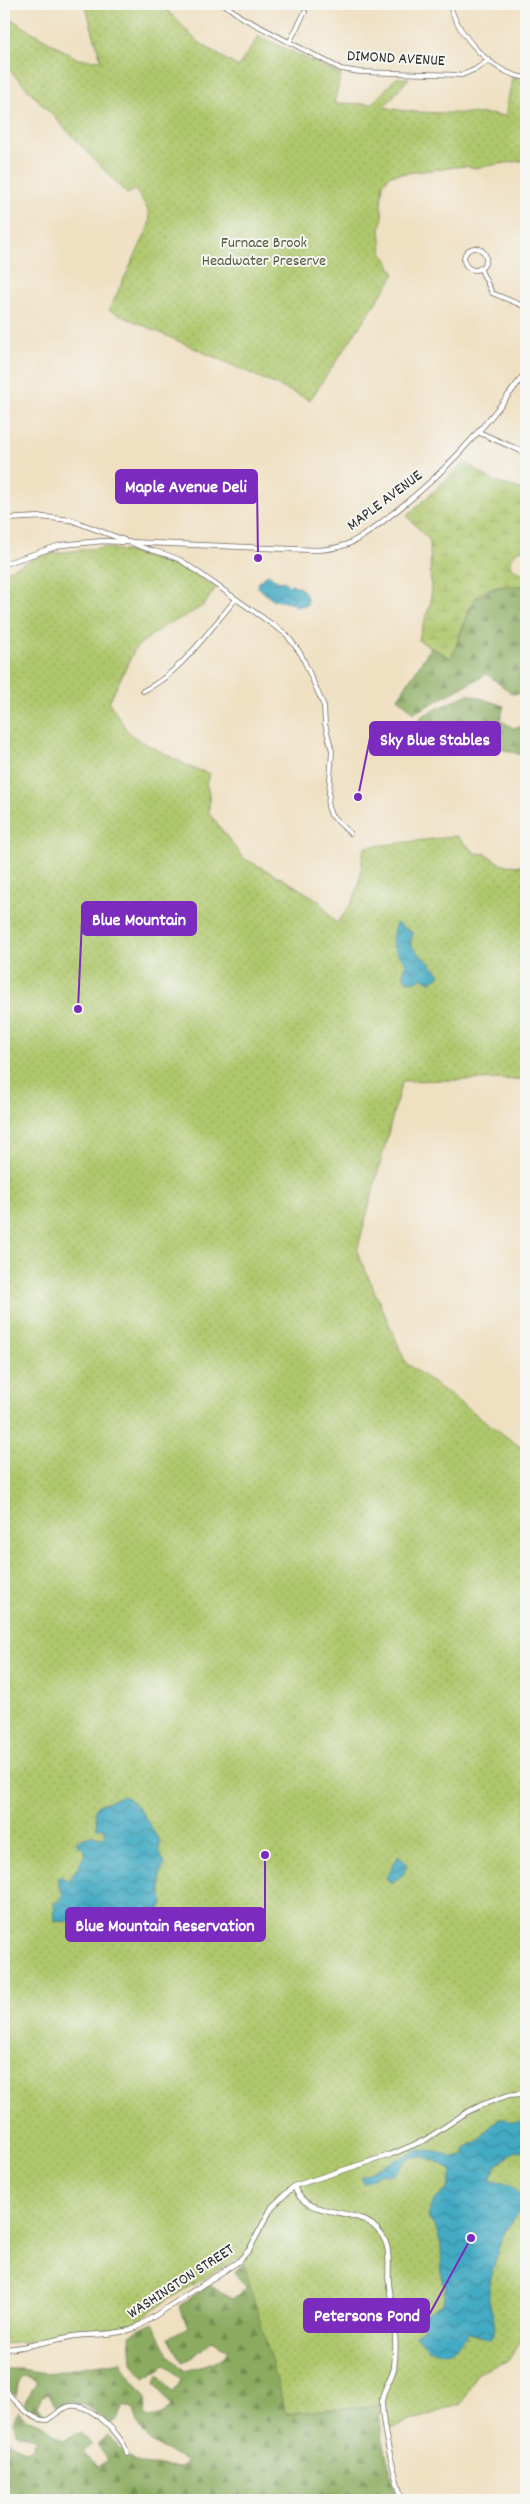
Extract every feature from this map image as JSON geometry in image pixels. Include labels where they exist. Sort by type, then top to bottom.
[{"type":"street","name":"DIMOND AVENUE","points":[[224,4],[241,17],[341,69],[360,72],[462,75],[489,61]]},
{"type":"street","points":[[449,4],[462,34],[489,61],[513,76],[526,78]]},
{"type":"street","points":[[290,41],[305,12]]},
{"type":"street","points":[[478,248],[484,252],[485,263],[480,268],[471,269],[466,265],[464,256],[468,250],[478,248]]},
{"type":"street","points":[[480,268],[492,292],[526,307]]},
{"type":"street","name":"MAPLE AVENUE","points":[[4,564],[61,545],[127,541],[314,550],[339,547],[360,538],[425,488],[478,432],[526,372]]},
{"type":"street","points":[[478,432],[526,454]]},
{"type":"street","points":[[4,527],[6,519],[42,517],[72,520],[144,549],[166,553],[182,561],[286,634],[301,654],[323,701],[325,724],[332,751],[328,807],[331,815],[350,833]]},
{"type":"street","points":[[143,692],[156,685],[174,670],[236,599]]},
{"type":"street","name":"WASHINGTON STREET","points":[[4,2349],[33,2346],[73,2336],[120,2333],[145,2323],[239,2261],[249,2250],[272,2207],[294,2186],[390,2156],[426,2140],[462,2115],[484,2104],[509,2095],[526,2093]]},
{"type":"street","points":[[294,2186],[299,2196],[310,2204],[365,2219],[378,2229],[386,2243],[389,2258],[389,2286],[395,2312],[394,2367],[382,2402],[386,2434],[402,2500]]},
{"type":"street","points":[[4,2389],[31,2415],[39,2420],[47,2420],[61,2410],[71,2406],[91,2412],[102,2420],[123,2443],[127,2453]]},
{"type":"green space","name":"Furnace Brook Headwater Preserve","points":[[85,4],[161,4],[197,41],[238,67],[259,36],[341,75],[334,103],[372,104],[396,78],[409,78],[384,107],[414,112],[475,113],[505,116],[512,78],[526,82],[526,160],[474,168],[465,166],[390,175],[383,184],[381,205],[383,217],[380,228],[382,252],[395,274],[310,400],[109,310],[147,231],[149,214],[147,209],[135,190],[127,194],[4,64],[4,15],[78,59],[101,60]]},
{"type":"green space","points":[[465,462],[493,481],[526,491],[526,548],[518,550],[511,559],[511,567],[526,576],[526,587],[506,586],[492,588],[479,594],[469,609],[451,658],[418,640],[431,602],[430,541],[407,516]]},
{"type":"green space","points":[[103,547],[135,553],[190,571],[216,588],[204,605],[184,617],[167,624],[136,647],[109,702],[126,729],[135,738],[192,768],[210,774],[206,783],[209,794],[209,813],[243,858],[318,900],[336,923],[349,907],[357,891],[363,853],[366,847],[457,836],[476,853],[486,854],[502,865],[526,866],[526,1079],[402,1081],[357,1251],[406,1363],[526,1451],[526,2331],[508,2361],[477,2373],[461,2404],[390,2428],[386,2404],[286,2413],[244,2264],[237,2258],[174,2296],[135,2323],[118,2328],[70,2332],[27,2342],[4,2344],[4,572],[42,555]]},
{"type":"green space","points":[[511,584],[526,587],[526,693],[512,694],[487,674],[414,713],[398,698],[431,647],[451,658],[474,599],[490,590]]},
{"type":"green space","points":[[468,694],[504,706],[500,720],[513,728],[526,726],[526,756],[497,748],[450,730],[434,742],[408,733],[422,716]]},
{"type":"green space","points":[[244,2264],[380,2394],[379,2406],[382,2433],[398,2500],[4,2500],[4,2438],[24,2451],[31,2449],[37,2440],[16,2433],[14,2423],[18,2411],[25,2418],[40,2423],[63,2440],[81,2432],[92,2444],[84,2452],[97,2467],[108,2460],[97,2444],[108,2435],[126,2454],[139,2463],[181,2467],[187,2461],[168,2452],[146,2436],[137,2420],[134,2409],[124,2405],[118,2419],[110,2424],[89,2407],[71,2402],[55,2407],[48,2394],[42,2396],[37,2406],[46,2416],[39,2416],[24,2403],[37,2382],[24,2376],[19,2380],[16,2396],[4,2385],[4,2369],[47,2373],[121,2361],[123,2367],[146,2399],[144,2414],[148,2418],[162,2415],[171,2405],[155,2383],[158,2374],[173,2393],[181,2379],[166,2365],[144,2378],[132,2363],[130,2334],[153,2323],[170,2357],[185,2371],[223,2359],[228,2350],[212,2341],[194,2356],[182,2362],[169,2337],[188,2327],[179,2306],[209,2285],[232,2299],[247,2288],[234,2272]]},
{"type":"water","points":[[268,574],[279,582],[284,581],[289,586],[291,584],[302,589],[307,597],[307,605],[295,607],[294,604],[271,599],[258,587],[258,582]]},
{"type":"water","points":[[396,923],[413,933],[410,944],[440,975],[430,982],[422,977],[417,981],[407,981],[403,976],[406,962],[394,949],[392,941]]},
{"type":"water","points":[[122,1796],[134,1803],[160,1841],[159,1851],[165,1864],[160,1874],[163,1905],[154,1917],[145,1917],[132,1928],[130,1937],[124,1939],[117,1931],[96,1931],[92,1923],[55,1921],[54,1903],[60,1900],[63,1895],[57,1878],[61,1876],[69,1882],[85,1854],[84,1847],[79,1846],[76,1841],[93,1835],[104,1838],[106,1836],[104,1828],[97,1828],[95,1809],[98,1805]]},
{"type":"water","points":[[399,1855],[407,1865],[403,1875],[391,1883],[386,1878]]},
{"type":"water","points":[[501,2117],[513,2123],[526,2121],[526,2149],[514,2152],[496,2166],[490,2181],[500,2181],[514,2187],[521,2201],[519,2212],[503,2236],[489,2288],[494,2323],[493,2337],[489,2339],[469,2333],[451,2351],[440,2353],[433,2349],[429,2350],[415,2335],[423,2329],[424,2324],[419,2318],[443,2303],[446,2284],[442,2282],[441,2245],[434,2224],[430,2222],[427,2216],[434,2200],[449,2188],[452,2172],[435,2161],[422,2157],[412,2157],[395,2174],[377,2175],[364,2184],[360,2177],[415,2151],[434,2151],[444,2153],[452,2158],[459,2157],[466,2153],[463,2149],[479,2140],[492,2124]]},
{"type":"place","name":"Maple Avenue Deli","points":[[258,558]]},
{"type":"place","name":"Sky Blue Stables","points":[[358,797]]},
{"type":"place","name":"Blue Mountain","points":[[78,1009]]},
{"type":"place","name":"Blue Mountain Reservation","points":[[265,1855]]},
{"type":"place","name":"Petersons Pond","points":[[471,2238]]}]
